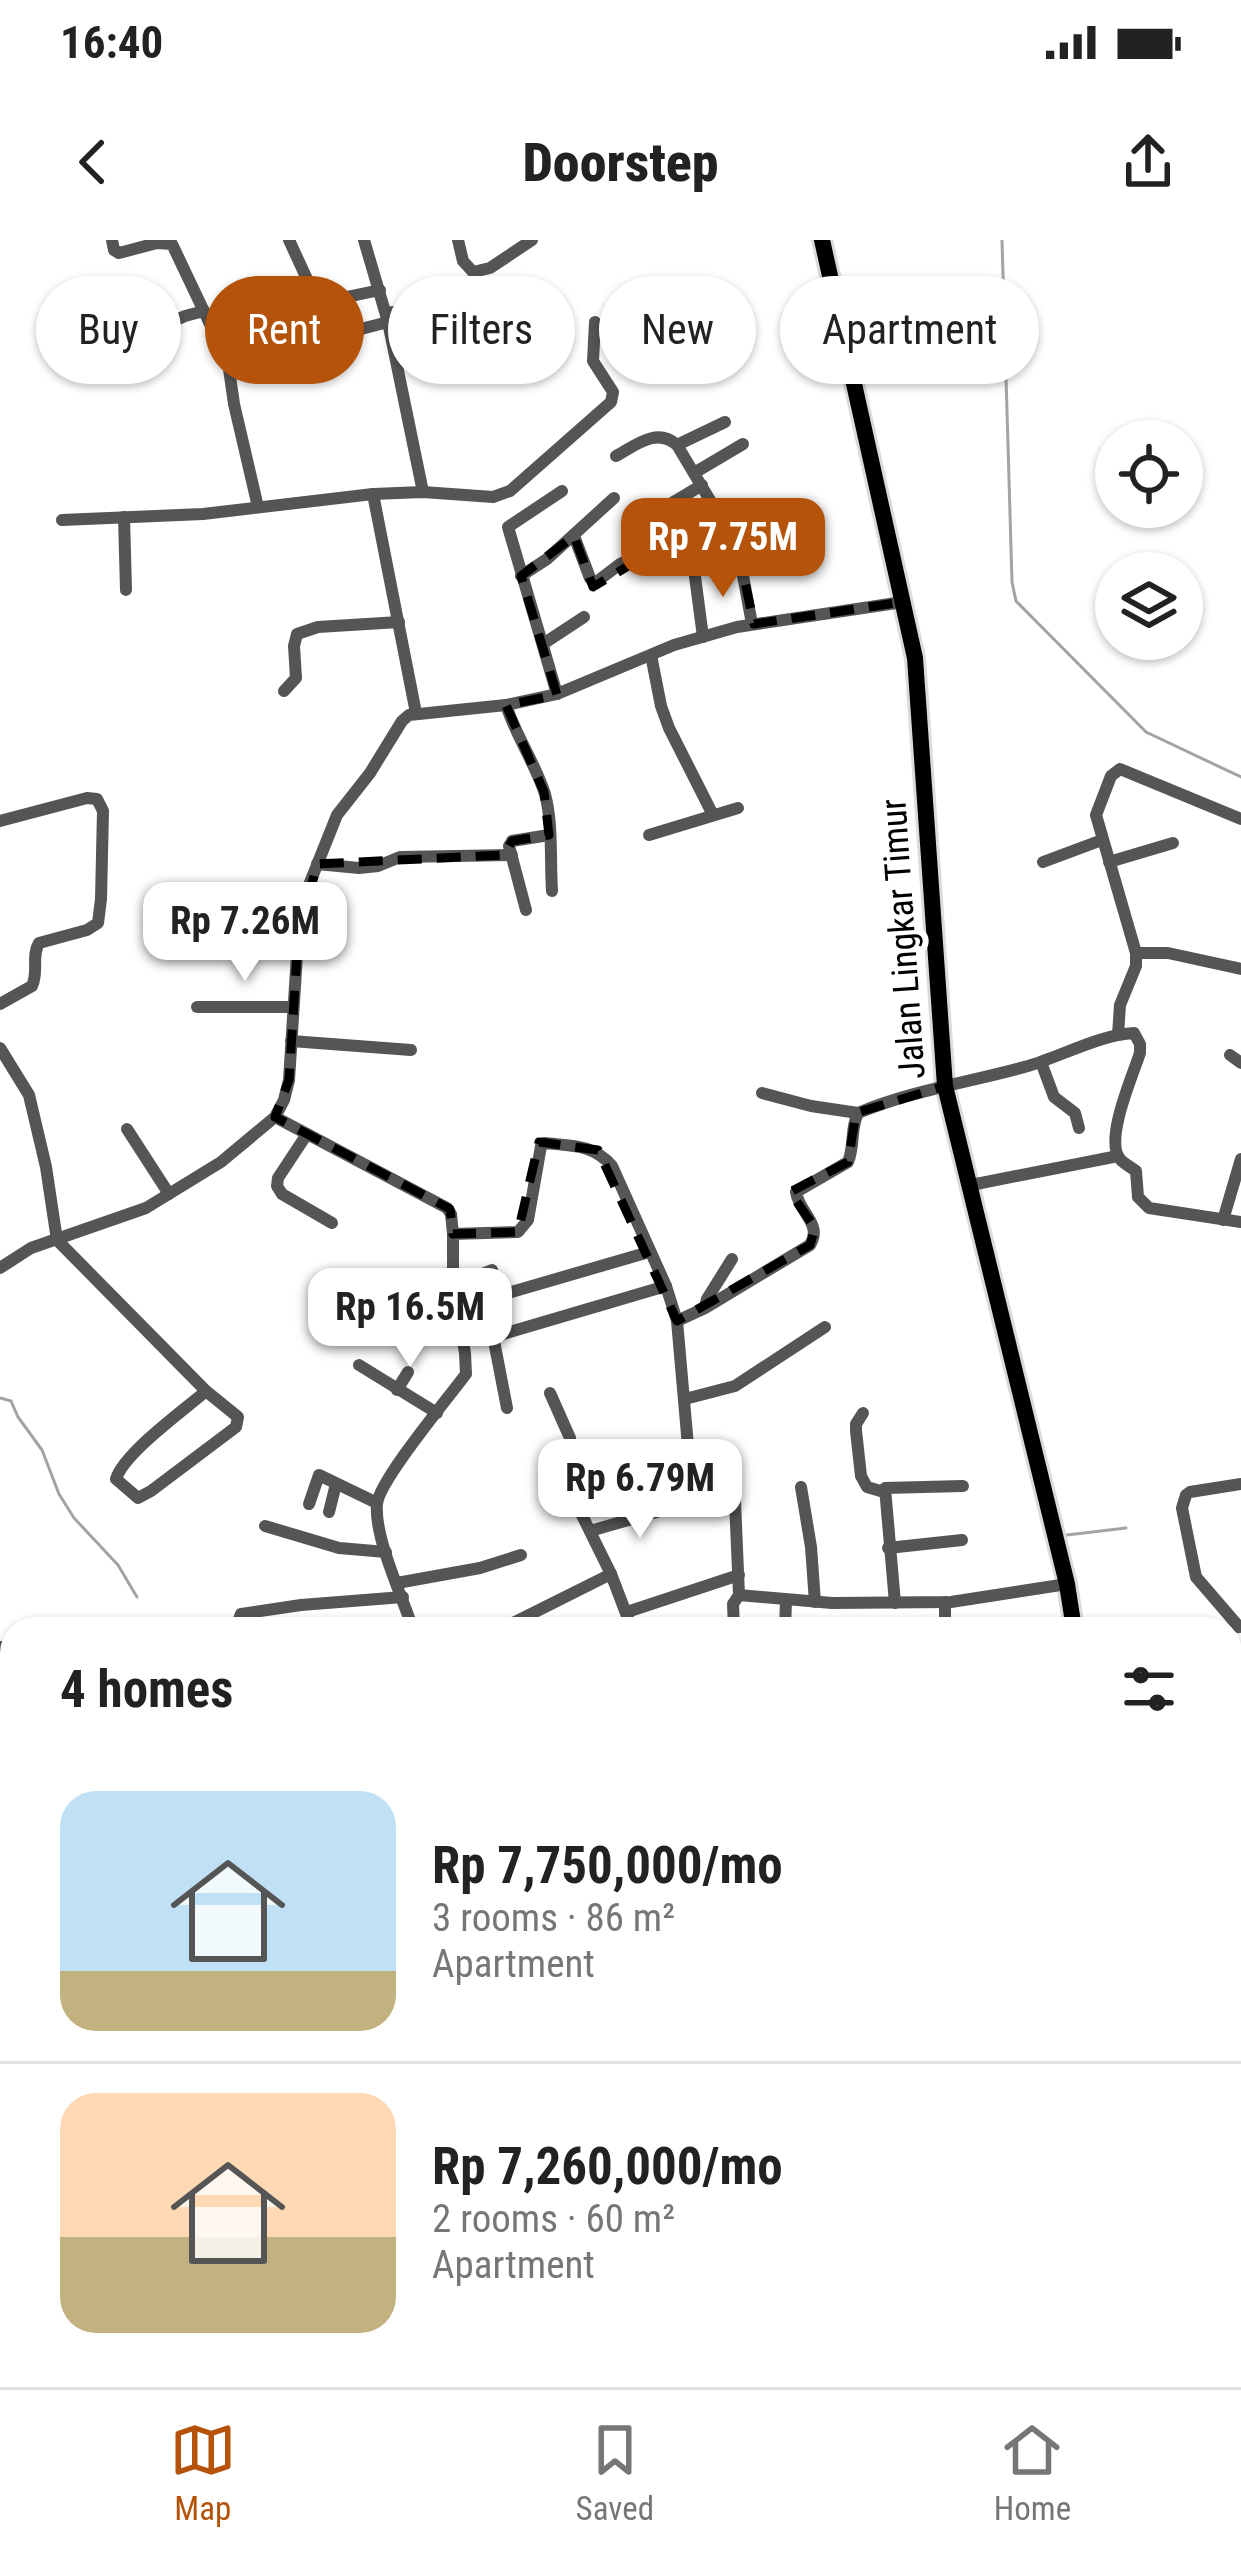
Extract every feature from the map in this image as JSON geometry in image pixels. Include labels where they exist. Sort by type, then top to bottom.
[{"type":"highway","name":"Jalan Lingkar Timur","points":[[822,240],[917,676],[945,1086],[1072,1617]]},
{"type":"street","points":[[112,240],[119,253],[172,244],[204,311],[181,318]]},
{"type":"street","points":[[289,240],[306,276]]},
{"type":"street","points":[[364,240],[387,318],[424,492]]},
{"type":"street","points":[[458,240],[463,261],[473,272],[490,268],[532,240]]},
{"type":"street","points":[[364,293],[380,290]]},
{"type":"street","points":[[364,326],[387,318]]},
{"type":"street","points":[[62,520],[203,514],[373,494],[502,495],[613,398],[593,361],[595,322]]},
{"type":"street","points":[[231,384],[258,507]]},
{"type":"street","points":[[677,445],[725,422]]},
{"type":"street","points":[[616,455],[658,436],[677,445],[739,554],[752,624]]},
{"type":"street","points":[[638,524],[677,500],[743,444]]},
{"type":"street","points":[[557,694],[508,527],[562,491]]},
{"type":"street","points":[[373,494],[416,713]]},
{"type":"street","points":[[520,575],[547,559],[614,498]]},
{"type":"street","points":[[677,500],[692,527]]},
{"type":"street","points":[[574,536],[595,583],[620,564],[717,513]]},
{"type":"street","points":[[124,517],[126,590]]},
{"type":"street","points":[[694,569],[704,637]]},
{"type":"street","points":[[0,1268],[31,1248],[146,1208],[220,1162],[274,1117],[290,1080],[298,939],[309,885],[342,807],[402,721],[416,713],[506,705],[557,694],[674,645],[752,624],[903,602]]},
{"type":"street","points":[[542,644],[584,617]]},
{"type":"street","points":[[284,691],[296,678],[297,634],[318,627],[399,622]]},
{"type":"street","points":[[651,655],[669,728],[713,815]]},
{"type":"street","points":[[506,705],[544,792],[552,891]]},
{"type":"street","points":[[1118,1035],[1120,1005],[1136,966],[1136,953],[1096,815],[1116,770],[1241,819]]},
{"type":"street","points":[[0,820],[92,798],[101,803],[103,811],[98,923],[40,943],[32,986],[0,1004]]},
{"type":"street","points":[[650,835],[738,808]]},
{"type":"street","points":[[526,910],[509,846],[512,841],[549,835]]},
{"type":"street","points":[[1042,862],[1102,840]]},
{"type":"street","points":[[1109,862],[1173,843]]},
{"type":"street","points":[[317,864],[359,868],[400,856],[512,855]]},
{"type":"street","points":[[1136,953],[1168,953],[1241,969]]},
{"type":"street","points":[[197,1007],[292,1007]]},
{"type":"street","points":[[762,1093],[858,1112],[1134,1033],[1140,1044],[1118,1120],[1118,1156],[1134,1167],[1138,1197],[1149,1208],[1241,1222]]},
{"type":"street","points":[[291,1041],[411,1050]]},
{"type":"street","points":[[0,1048],[28,1095],[57,1240],[206,1391],[238,1417],[236,1427],[142,1498],[131,1495],[116,1479],[118,1471],[206,1391]]},
{"type":"street","points":[[1041,1062],[1054,1097],[1075,1113],[1079,1128]]},
{"type":"street","points":[[677,1322],[810,1244],[815,1228],[798,1204],[796,1192],[848,1162],[858,1112]]},
{"type":"street","points":[[274,1117],[451,1214],[453,1286],[466,1374],[385,1482],[377,1503],[386,1552],[409,1617]]},
{"type":"street","points":[[127,1129],[169,1194]]},
{"type":"street","points":[[308,1134],[277,1186],[282,1194],[332,1223]]},
{"type":"street","points":[[453,1234],[508,1234],[524,1227],[538,1150],[544,1143],[593,1149],[612,1166],[666,1286],[677,1322],[689,1439],[684,1450],[572,1482]]},
{"type":"street","points":[[970,1185],[1118,1156]]},
{"type":"street","points":[[1223,1220],[1241,1159]]},
{"type":"street","points":[[490,1300],[649,1252]]},
{"type":"street","points":[[705,1308],[732,1259]]},
{"type":"street","points":[[492,1270],[481,1277],[490,1300],[507,1408]]},
{"type":"street","points":[[494,1337],[666,1286]]},
{"type":"street","points":[[685,1399],[735,1386],[825,1327]]},
{"type":"street","points":[[359,1365],[437,1413]]},
{"type":"street","points":[[397,1390],[408,1372]]},
{"type":"street","points":[[550,1393],[569,1438],[573,1497],[628,1617]]},
{"type":"street","points":[[863,1413],[856,1424],[861,1476],[867,1487],[884,1492]]},
{"type":"street","points":[[308,1504],[319,1475],[377,1503]]},
{"type":"street","points":[[329,1512],[336,1484]]},
{"type":"street","points":[[1230,1617],[1196,1577],[1182,1508],[1190,1492],[1241,1484]]},
{"type":"street","points":[[895,1603],[884,1492],[887,1487],[963,1486]]},
{"type":"street","points":[[801,1487],[815,1602]]},
{"type":"street","points":[[734,1617],[733,1604],[740,1594],[735,1502]]},
{"type":"street","points":[[590,1531],[677,1506]]},
{"type":"street","points":[[265,1526],[340,1547],[386,1552]]},
{"type":"street","points":[[889,1548],[962,1540]]},
{"type":"street","points":[[240,1617],[400,1590],[521,1556]]},
{"type":"street","points":[[525,1617],[610,1574]]},
{"type":"street","points":[[626,1612],[739,1575]]},
{"type":"street","points":[[740,1594],[786,1601],[945,1602],[1067,1584]]},
{"type":"street","points":[[785,1617],[786,1601]]},
{"type":"street","points":[[945,1602],[945,1617]]},
{"type":"highlighted area","points":[[717,513],[739,554],[754,624],[903,602],[917,676],[945,1086],[856,1113],[848,1162],[790,1192],[815,1228],[810,1245],[677,1321],[598,1150],[539,1142],[518,1232],[453,1234],[450,1209],[275,1117],[289,1080],[298,939],[317,864],[504,855],[512,841],[549,835],[544,792],[506,705],[557,695],[521,576],[574,536],[593,587]]},
{"type":"waterway","points":[[1002,240],[1016,601],[1146,732],[1241,777]]},
{"type":"waterway","points":[[0,1398],[11,1401],[42,1450],[74,1518],[118,1565],[137,1597]]},
{"type":"waterway","points":[[1067,1535],[1126,1528]]}]
